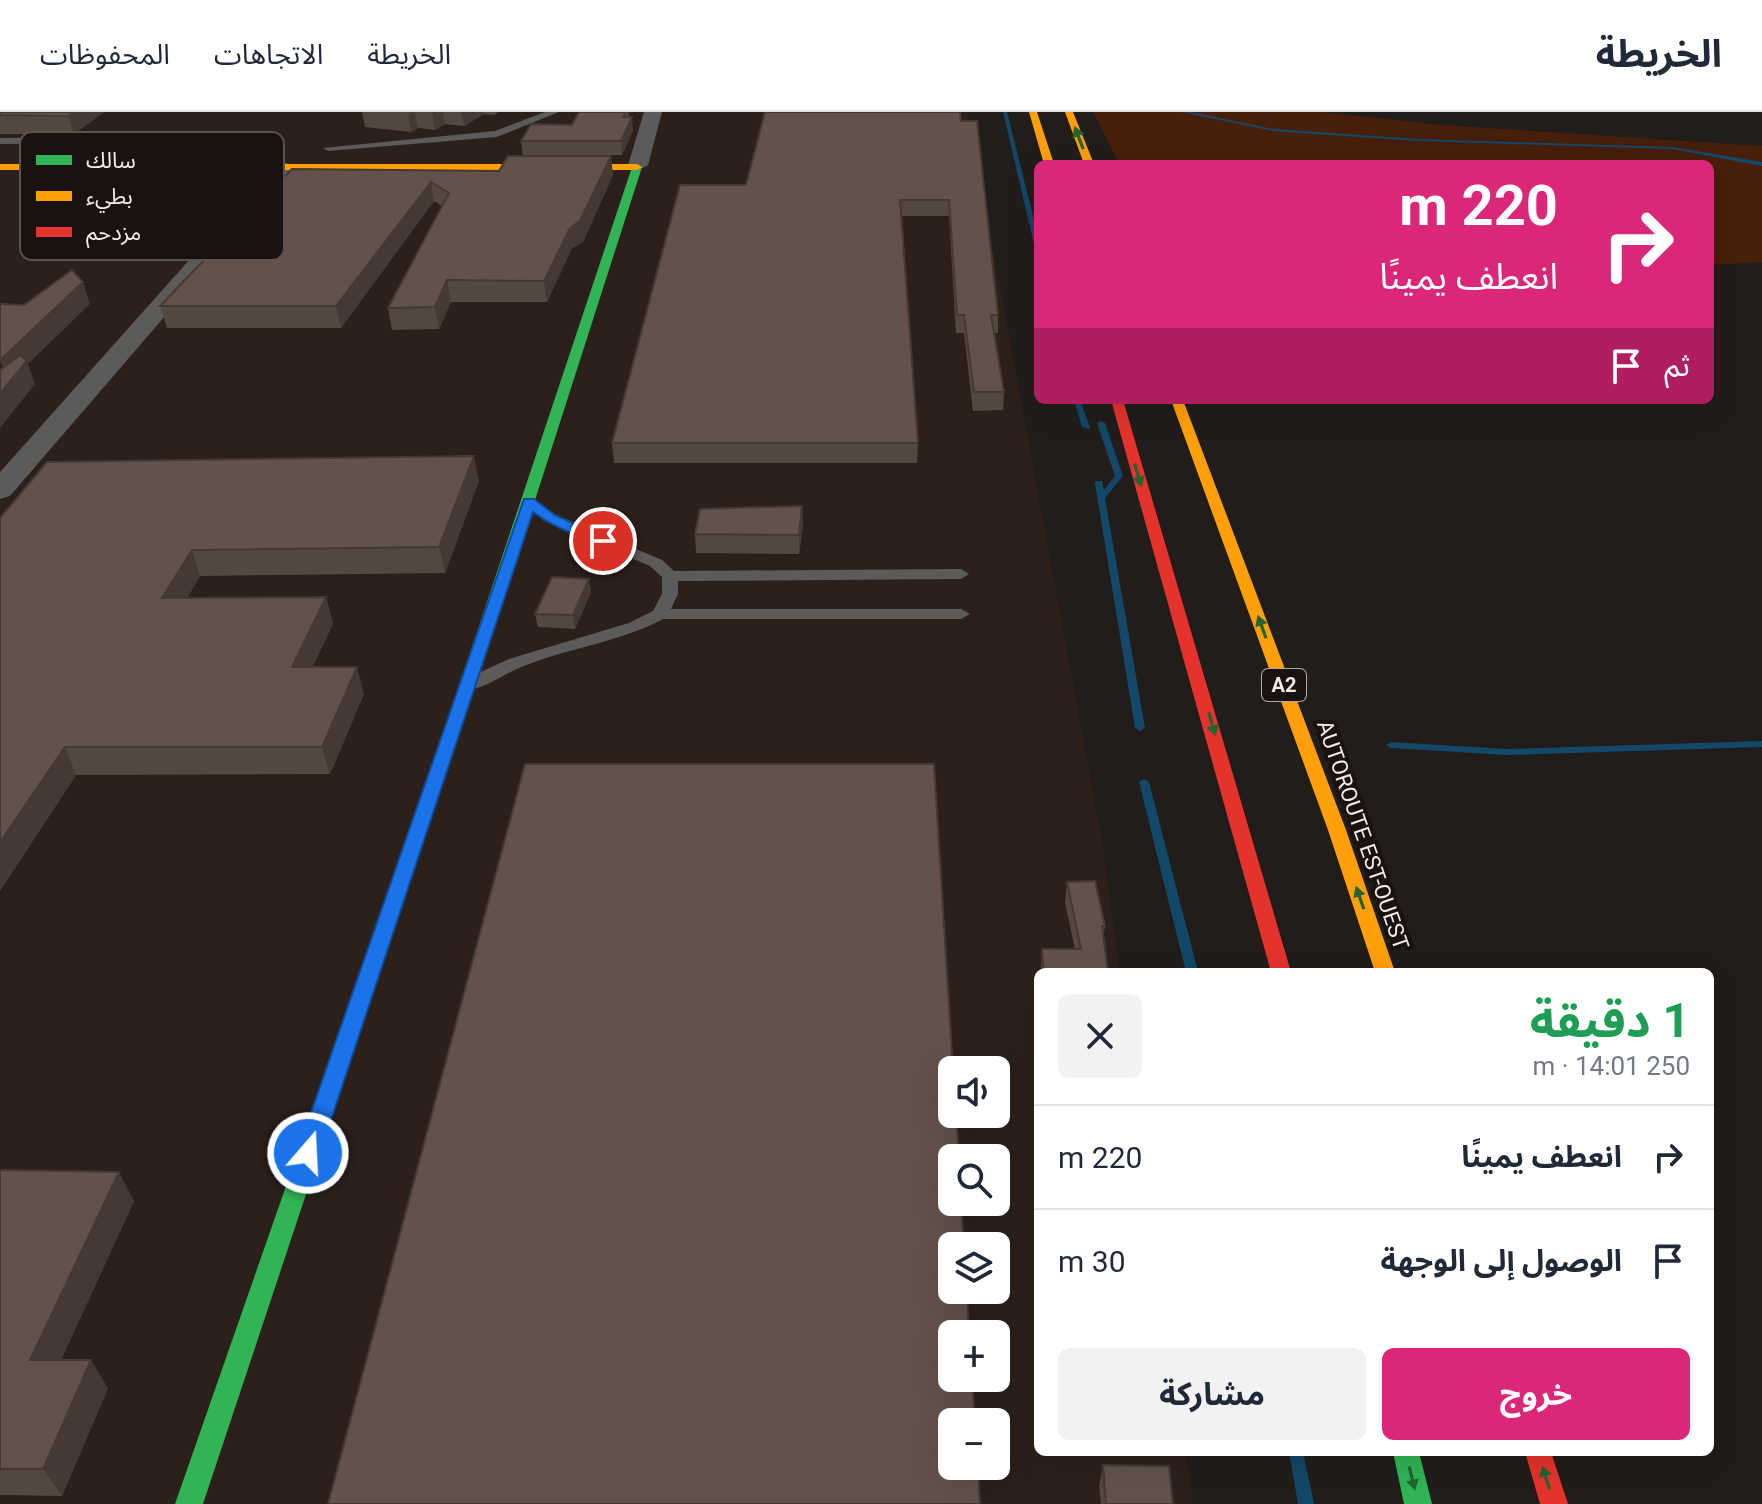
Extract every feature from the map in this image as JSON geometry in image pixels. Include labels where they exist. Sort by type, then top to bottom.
[{"type":"main road","points":[[1033,112],[1048,160]]},
{"type":"main road","points":[[1069,112],[1087,160]]},
{"type":"main road","points":[[189,1504],[529,502],[638,165],[284,168]]},
{"type":"main road","points":[[0,167],[20,167]]},
{"type":"main road","points":[[1118,404],[1280,968]]},
{"type":"main road","name":"AUTOROUTE EST-OUEST","points":[[1178,404],[1337,830],[1384,968]]},
{"type":"main road","points":[[1407,1456],[1418,1504]]},
{"type":"main road","points":[[1539,1456],[1554,1504]]},
{"type":"street","points":[[638,165],[653,112]]},
{"type":"street","points":[[0,490],[201,260]]},
{"type":"lane","points":[[328,148],[497,134],[554,112]]},
{"type":"lane","points":[[0,141],[20,141]]},
{"type":"lane","points":[[387,167],[403,143]]},
{"type":"lane","points":[[529,502],[550,518],[656,563],[670,576],[961,574]]},
{"type":"lane","points":[[660,614],[670,594],[670,576]]},
{"type":"lane","points":[[467,685],[515,663],[635,627],[660,614],[961,614]]},
{"type":"shaded area","points":[[0,112],[968,112],[1102,841],[1119,968],[1034,968],[1034,1456],[1187,1456],[1193,1504],[0,1504]]},
{"type":"shaded area","points":[[1093,112],[1321,112],[1441,125],[1762,146],[1762,262],[1714,265],[1714,160],[1117,160]]},
{"type":"building","points":[[0,112],[74,112],[68,116],[0,115]]},
{"type":"building","points":[[579,112],[626,112],[623,117],[632,117],[621,141],[521,141],[531,124],[572,125]]},
{"type":"building","points":[[765,112],[960,112],[961,121],[977,121],[998,315],[991,315],[1004,392],[974,392],[964,315],[957,315],[949,200],[900,200],[918,443],[612,443],[680,185],[746,185]]},
{"type":"building","points":[[508,156],[611,156],[580,221],[570,228],[544,281],[447,280],[435,307],[388,308],[449,193],[431,182],[336,306],[160,306],[204,260],[284,260],[284,177],[292,169],[499,171]]},
{"type":"building","points":[[72,270],[83,282],[0,360],[0,304],[24,305]]},
{"type":"building","points":[[20,355],[27,361],[0,393],[0,370]]},
{"type":"building","points":[[474,456],[439,547],[192,550],[162,598],[326,597],[292,667],[357,667],[322,747],[65,747],[0,842],[0,518],[47,462]]},
{"type":"building","points":[[802,506],[799,535],[695,534],[700,509]]},
{"type":"building","points":[[552,577],[589,579],[573,615],[535,614]]},
{"type":"building","points":[[525,764],[934,764],[952,1056],[938,1056],[938,1128],[957,1128],[958,1144],[938,1144],[938,1216],[962,1216],[963,1232],[938,1232],[938,1304],[968,1304],[968,1320],[938,1320],[938,1392],[973,1392],[974,1408],[938,1408],[938,1480],[979,1480],[980,1504],[328,1504]]},
{"type":"building","points":[[1095,881],[1105,926],[1102,926],[1107,968],[1044,968],[1042,949],[1081,949],[1067,882]]},
{"type":"building","points":[[0,1170],[119,1172],[30,1360],[91,1360],[43,1469],[0,1469]]},
{"type":"building","points":[[1103,1465],[1169,1466],[1173,1504],[1106,1504]]},
{"type":"waterway","points":[[1005,112],[1034,232]]},
{"type":"waterway","points":[[1184,112],[1273,130],[1418,140],[1672,148],[1762,164]]},
{"type":"waterway","points":[[1078,404],[1086,427]]},
{"type":"waterway","points":[[1101,423],[1119,476],[1101,497]]},
{"type":"waterway","points":[[1099,483],[1101,497]]},
{"type":"waterway","points":[[1101,497],[1140,728]]},
{"type":"waterway","points":[[1391,745],[1506,752],[1762,744]]},
{"type":"waterway","points":[[1144,782],[1191,968]]},
{"type":"waterway","points":[[1297,1456],[1306,1504]]},
{"type":"traffic: fast","points":[[476,659],[637,167]]},
{"type":"traffic: fast","points":[[189,1504],[354,1020]]},
{"type":"traffic: fast","points":[[1407,1456],[1418,1504]]},
{"type":"traffic: slow","points":[[1033,112],[1048,160]]},
{"type":"traffic: slow","points":[[1069,112],[1087,160]]},
{"type":"traffic: slow","points":[[0,167],[20,167]]},
{"type":"traffic: slow","points":[[284,167],[637,167]]},
{"type":"traffic: slow","points":[[1178,404],[1337,830],[1384,968]]},
{"type":"traffic: jam","points":[[1118,404],[1280,968]]},
{"type":"traffic: jam","points":[[354,1020],[476,659]]},
{"type":"traffic: jam","points":[[1539,1456],[1554,1504]]},
{"type":"route","points":[[308,1153],[529,502],[550,518],[603,541]]}]
